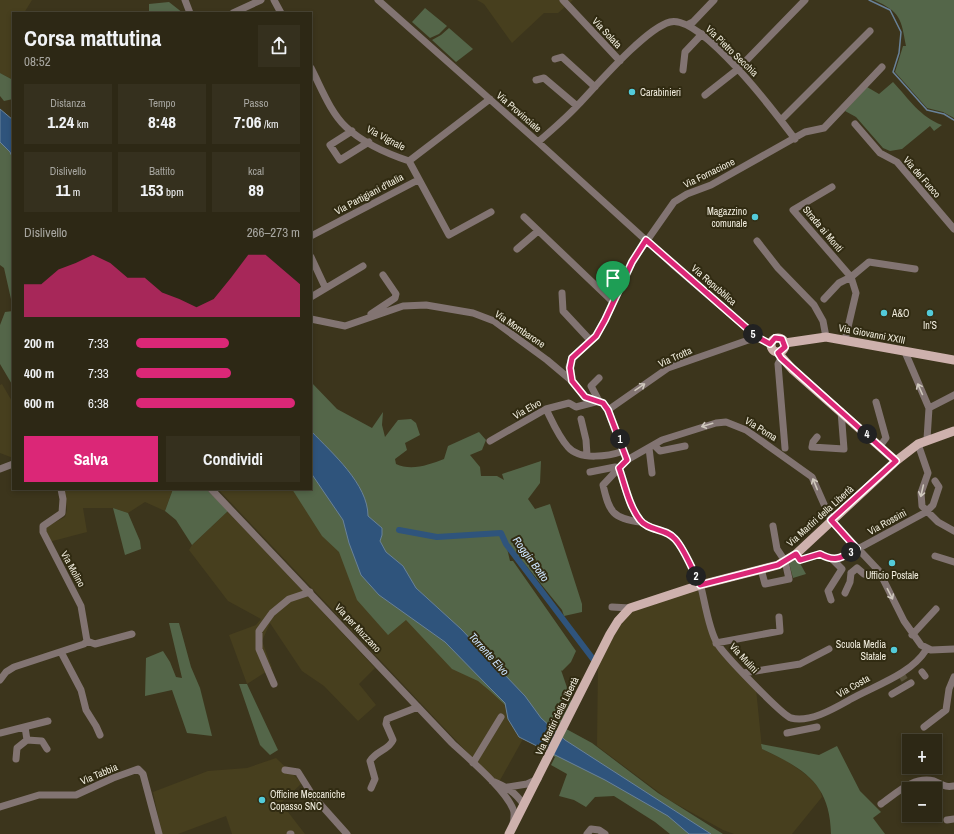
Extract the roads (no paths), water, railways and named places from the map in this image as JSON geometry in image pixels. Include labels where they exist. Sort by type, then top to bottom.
[{"type":"main road","name":"Via Giovanni XXIII","points":[[785,343],[826,337],[954,360]]},
{"type":"main road","points":[[780,356],[784,349],[785,343],[782,339],[773,339],[770,344],[772,350],[896,461]]},
{"type":"main road","name":"Via Martiri della Libertà","points":[[538,779],[610,634],[618,621],[630,608],[700,585],[785,561],[796,554],[896,461],[918,444],[954,431]]},
{"type":"main road","points":[[511,830],[538,779]]},
{"type":"street","points":[[185,0],[190,12]]},
{"type":"street","points":[[235,12],[261,0]]},
{"type":"street","points":[[274,0],[280,12]]},
{"type":"street","name":"Via Provinciale","points":[[378,0],[646,240]]},
{"type":"street","name":"Via Solata","points":[[563,0],[620,61]]},
{"type":"street","points":[[687,25],[693,22],[714,0]]},
{"type":"street","points":[[705,95],[738,69],[805,0]]},
{"type":"street","name":"Via Pietro Secchia","points":[[538,142],[577,106],[620,61],[656,28],[671,21],[687,25],[702,34],[738,69],[795,139]]},
{"type":"street","points":[[781,120],[870,31]]},
{"type":"street","points":[[683,70],[685,52],[702,34]]},
{"type":"street","points":[[555,60],[562,57],[595,87]]},
{"type":"street","points":[[795,139],[806,132],[824,128],[882,67]]},
{"type":"street","name":"Via Vignale","points":[[312,70],[337,115],[346,127],[369,142],[409,161],[490,100]]},
{"type":"street","points":[[536,80],[544,78],[577,106]]},
{"type":"street","name":"Via del Fuoco","points":[[855,124],[880,153],[897,162],[954,229]]},
{"type":"street","points":[[352,131],[330,146],[340,160],[369,142]]},
{"type":"street","name":"Via Fornacione","points":[[572,381],[570,368],[572,358],[600,329],[632,262],[674,202],[687,194],[711,185],[795,139]]},
{"type":"street","name":"Via Partigiani d'Italia","points":[[312,235],[418,180],[409,161]]},
{"type":"street","points":[[418,180],[422,182],[449,235],[491,212]]},
{"type":"street","name":"Strada ai Monti","points":[[832,187],[793,210],[851,277],[856,293],[845,340]]},
{"type":"street","points":[[524,218],[613,302]]},
{"type":"street","points":[[517,249],[538,231]]},
{"type":"street","name":"Via Repubblica","points":[[646,240],[757,337],[770,344]]},
{"type":"street","points":[[757,241],[778,268],[814,305],[823,321],[826,337]]},
{"type":"street","points":[[312,259],[325,287]]},
{"type":"street","points":[[824,299],[839,283],[851,277],[869,262],[915,269]]},
{"type":"street","points":[[312,296],[325,287],[363,266]]},
{"type":"street","points":[[362,320],[396,298],[396,294],[383,275]]},
{"type":"street","points":[[562,293],[563,311],[590,340]]},
{"type":"street","name":"Via Mombarone","points":[[312,319],[345,326],[403,306],[426,305],[473,313],[494,321],[547,360],[572,381],[585,397],[599,401]]},
{"type":"street","name":"Via Trotta","points":[[608,410],[668,368],[757,337]]},
{"type":"street","points":[[905,352],[929,408],[927,440]]},
{"type":"street","points":[[780,356],[778,364],[785,448]]},
{"type":"street","points":[[598,378],[591,386],[599,401],[603,403],[608,410],[627,460]]},
{"type":"street","points":[[929,408],[954,395]]},
{"type":"street","name":"Via Elvo","points":[[490,441],[546,409],[569,403],[576,407],[599,401]]},
{"type":"street","points":[[876,402],[886,438],[880,446]]},
{"type":"street","points":[[546,409],[568,448],[579,454],[606,455],[624,451]]},
{"type":"street","points":[[817,437],[813,442],[812,447],[844,449],[840,411]]},
{"type":"street","points":[[581,419],[586,440],[587,455]]},
{"type":"street","name":"Via Poma","points":[[640,522],[624,520],[617,516],[606,499],[603,485],[619,468],[627,460],[662,440],[716,423],[734,424],[746,430],[808,472],[812,477],[831,520],[875,568],[912,635],[926,650]]},
{"type":"street","points":[[918,444],[932,477],[939,487],[933,505],[926,512]]},
{"type":"street","points":[[652,473],[651,447],[660,451],[685,446]]},
{"type":"street","points":[[0,469],[12,464]]},
{"type":"street","points":[[590,472],[615,467],[619,468],[640,522]]},
{"type":"street","points":[[932,477],[921,498],[922,506],[926,512],[954,531]]},
{"type":"street","name":"Via Molino","points":[[61,490],[63,499],[62,514],[43,526],[43,532],[81,606],[87,641]]},
{"type":"street","name":"Via per Muzzano","points":[[212,490],[510,802]]},
{"type":"street","name":"Via Rossini","points":[[832,559],[841,558],[926,512]]},
{"type":"street","name":"Via Mulini","points":[[640,522],[646,526],[664,531],[675,539],[700,585],[716,643],[743,673],[782,712],[802,724]]},
{"type":"street","points":[[761,569],[765,584],[789,579],[785,561],[775,550],[773,526]]},
{"type":"street","points":[[796,554],[800,560],[820,554],[832,559],[842,569],[828,591],[831,600]]},
{"type":"street","points":[[934,556],[954,562]]},
{"type":"street","points":[[845,593],[850,582],[848,571],[857,568],[864,574]]},
{"type":"street","points":[[274,684],[259,648],[259,631],[272,613],[289,599],[310,592]]},
{"type":"street","points":[[612,607],[630,608]]},
{"type":"street","points":[[912,635],[936,609]]},
{"type":"street","points":[[716,643],[780,631],[779,617]]},
{"type":"street","points":[[0,680],[6,672],[14,667],[84,644],[87,641],[95,644],[132,634]]},
{"type":"street","points":[[743,673],[800,664],[829,649]]},
{"type":"street","points":[[926,650],[954,649]]},
{"type":"street","name":"Via Costa","points":[[802,724],[900,674],[916,664],[926,650]]},
{"type":"street","points":[[61,652],[81,690],[86,710],[100,735]]},
{"type":"street","points":[[924,727],[946,710],[949,689],[954,677]]},
{"type":"street","points":[[892,694],[908,684]]},
{"type":"street","points":[[371,788],[375,779],[370,761],[374,754],[391,745],[393,740],[386,724],[386,719],[418,707]]},
{"type":"street","points":[[473,763],[502,717]]},
{"type":"street","points":[[0,733],[48,721]]},
{"type":"street","points":[[787,733],[802,724],[817,727]]},
{"type":"street","points":[[25,727],[28,740]]},
{"type":"street","points":[[16,758],[17,748],[28,740],[42,742],[47,750]]},
{"type":"street","name":"Via Tabbia","points":[[0,807],[39,795],[76,794],[138,769],[143,774],[159,834]]},
{"type":"street","points":[[285,770],[298,772],[313,796],[347,834]]},
{"type":"street","name":"Via per Muzzano","points":[[508,787],[528,784],[538,779]]},
{"type":"street","name":"Via per Muzzano","points":[[491,781],[508,787],[516,793],[524,805]]},
{"type":"street","points":[[881,804],[908,784],[917,781],[933,781],[947,787],[954,786]]},
{"type":"street","points":[[510,802],[524,805]]},
{"type":"street","points":[[510,802],[514,811],[511,830]]},
{"type":"street","points":[[587,834],[594,828],[605,834]]},
{"type":"water","points":[[0,109],[12,119],[12,157],[10,152],[0,142]]},
{"type":"water","points":[[312,432],[338,459],[356,481],[362,492],[368,516],[382,528],[380,541],[386,552],[403,566],[416,588],[461,629],[525,696],[541,718],[565,740],[711,834],[689,834],[668,816],[605,780],[519,737],[508,719],[505,703],[445,642],[379,595],[361,575],[349,543],[343,520],[312,474]]},
{"type":"waterway","points":[[869,0],[890,10],[901,32],[899,53],[893,72],[927,110],[944,114],[954,120]]},
{"type":"waterway","name":"Roggia Botto","points":[[399,530],[437,537],[501,533],[506,544],[593,659]]},
{"type":"tunnel","points":[[901,674],[906,682]]},
{"type":"place","name":"Carabinieri","points":[[632,92]]},
{"type":"place","name":"Magazzino comunale","points":[[755,217]]},
{"type":"place","name":"A&O","points":[[884,313]]},
{"type":"place","name":"In'S","points":[[930,313]]},
{"type":"place","name":"Ufficio Postale","points":[[892,563]]},
{"type":"place","name":"Scuola Media Statale","points":[[894,650]]},
{"type":"place","name":"Officine Meccaniche Copasso SNC","points":[[262,800]]},
{"type":"water label","name":"Torrente Elvo","points":[[489,654]]}]
